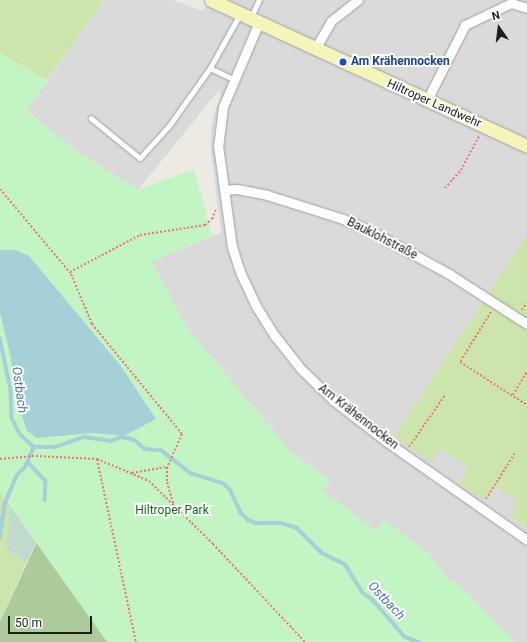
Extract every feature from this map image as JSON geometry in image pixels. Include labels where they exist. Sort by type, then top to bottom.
[{"type":"street","name":"Hiltroper Landwehr","points":[[211,0],[527,146]]},
{"type":"street","points":[[315,49],[331,21],[358,0]]},
{"type":"street","points":[[426,100],[466,25],[512,3],[527,8]]},
{"type":"street","name":"Am Krähennocken","points":[[250,18],[234,79],[219,124],[218,145],[232,247],[240,274],[256,306],[275,336],[301,369],[334,401],[480,508],[527,540]]},
{"type":"street","name":"Bauklohstraße","points":[[224,190],[236,189],[267,195],[343,219],[407,250],[527,324]]},
{"type":"lane","points":[[91,118],[140,158],[169,126],[210,68],[250,18],[259,0]]},
{"type":"lane","points":[[210,68],[234,79]]},
{"type":"path","points":[[445,188],[461,170],[484,126]]},
{"type":"path","points":[[0,189],[70,272],[92,324],[182,434],[178,447],[167,467],[167,482],[174,506]]},
{"type":"path","points":[[70,272],[140,235],[205,225],[212,219],[216,209],[226,205]]},
{"type":"path","points":[[496,304],[460,362],[527,405]]},
{"type":"path","points":[[513,395],[527,372]]},
{"type":"path","points":[[405,453],[445,395]]},
{"type":"path","points":[[480,508],[515,452]]},
{"type":"path","points":[[0,459],[28,456],[96,459],[149,482],[305,642]]},
{"type":"path","points":[[96,459],[136,642]]},
{"type":"path","points":[[131,474],[167,467]]},
{"type":"shaded area","points":[[104,0],[172,0],[203,11],[209,0],[527,0],[527,642],[515,642],[470,596],[452,580],[450,582],[429,554],[384,520],[376,531],[322,490],[330,480],[290,451],[187,328],[151,262],[221,232],[211,152],[211,127],[221,92],[218,91],[138,190],[78,152],[26,111]]},
{"type":"green space","points":[[0,0],[104,0],[47,80],[0,53]]},
{"type":"green space","name":"Hiltroper Park","points":[[0,53],[47,80],[26,111],[78,152],[138,190],[194,169],[212,235],[152,262],[187,328],[290,451],[330,480],[322,490],[376,531],[384,520],[429,554],[450,582],[452,579],[515,642],[107,642],[0,492]]},
{"type":"green space","points":[[527,235],[527,528],[510,516],[518,500],[495,486],[484,500],[459,483],[468,466],[440,449],[431,462],[394,436]]},
{"type":"green space","points":[[27,431],[7,549],[26,563],[0,622],[0,437]]},
{"type":"green space","points":[[10,497],[41,533],[26,563],[7,549]]},
{"type":"green space","points":[[41,533],[302,642],[0,642],[0,622]]},
{"type":"water","points":[[0,250],[16,250],[29,256],[120,365],[156,419],[124,436],[93,433],[37,438],[27,431],[18,404],[10,354],[0,312]]},
{"type":"waterway","name":"Ostbach","points":[[0,338],[11,390],[12,418],[20,434],[34,447],[55,447],[84,437],[111,441],[122,437],[135,440],[145,449],[161,450],[190,473],[223,483],[230,489],[241,513],[248,520],[256,523],[281,523],[297,528],[322,553],[345,564],[363,593],[372,599],[405,637],[419,642]]},
{"type":"waterway","points":[[0,537],[5,503],[17,475],[25,467],[34,447]]},
{"type":"waterway","points":[[28,462],[46,481],[45,500]]},
{"type":"place","name":"Am Krähennocken","points":[[343,62]]}]
